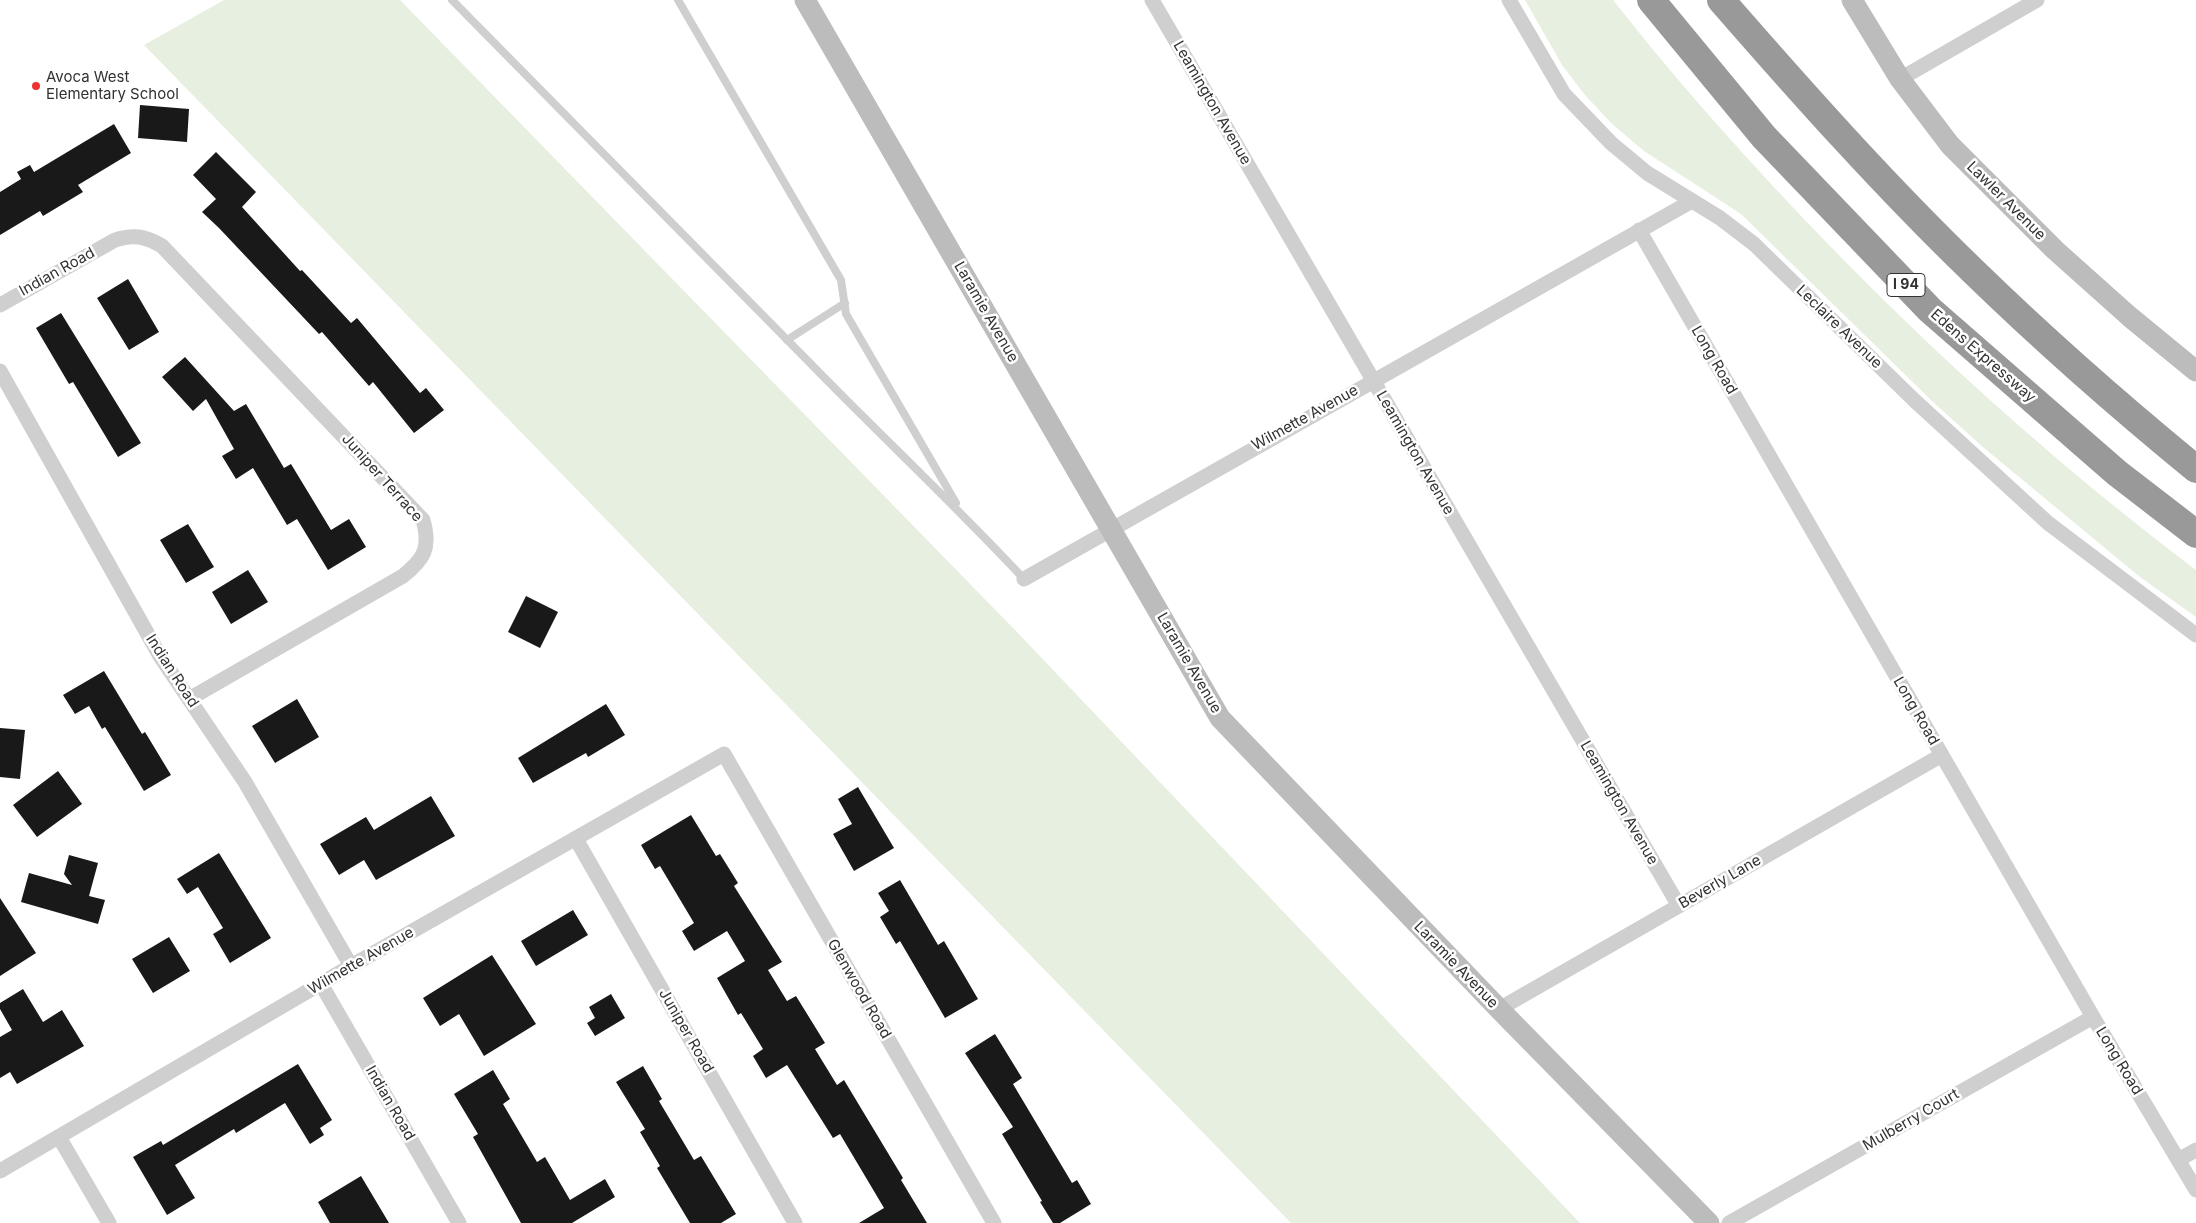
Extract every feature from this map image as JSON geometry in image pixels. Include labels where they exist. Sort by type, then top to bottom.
[{"type":"highway","name":"Edens Expressway","points":[[1650,0],[1764,137],[1930,310],[2117,473],[2196,534]]},
{"type":"highway","points":[[1721,0],[1824,118],[1972,271],[2115,402],[2196,469]]},
{"type":"street","name":"Laramie Avenue","points":[[805,0],[1220,718],[1499,1009],[1709,1223]]},
{"type":"street","name":"Leamington Avenue","points":[[1152,0],[1679,906]]},
{"type":"street","name":"Leclaire Avenue","points":[[1508,0],[1564,94],[1583,116],[1611,143],[1647,173],[1720,218],[1754,244],[1914,400],[2048,523],[2196,635]]},
{"type":"street","name":"Lawler Avenue","points":[[1852,0],[1900,79],[1950,144],[2055,250],[2130,317],[2196,371]]},
{"type":"street","points":[[1900,79],[2037,0]]},
{"type":"street","name":"Wilmette Avenue","points":[[1024,579],[1692,200]]},
{"type":"street","name":"Long Road","points":[[1639,230],[2093,1017],[2196,1190]]},
{"type":"street","name":"Juniper Terrace","points":[[115,240],[128,236],[142,236],[162,246],[415,510],[422,520],[426,533],[427,544],[423,556],[416,566],[403,576],[189,699]]},
{"type":"street","name":"Indian Road","points":[[0,305],[115,240]]},
{"type":"street","name":"Indian Road","points":[[0,371],[160,656],[245,782],[351,966]]},
{"type":"street","name":"Wilmette Avenue","points":[[0,1171],[351,966],[724,754]]},
{"type":"street","name":"Glenwood Road","points":[[724,754],[994,1223]]},
{"type":"street","name":"Beverly Lane","points":[[1499,1009],[1942,755]]},
{"type":"street","name":"Juniper Road","points":[[576,839],[795,1223]]},
{"type":"street","name":"Indian Road","points":[[321,984],[459,1223]]},
{"type":"street","name":"Mulberry Court","points":[[1729,1223],[2093,1017]]},
{"type":"street","points":[[59,1137],[109,1223]]},
{"type":"street","points":[[2178,1160],[2196,1150]]},
{"type":"lane","points":[[452,0],[642,191],[786,340],[963,514],[1024,579]]},
{"type":"lane","points":[[678,0],[841,280],[846,314],[963,514]]},
{"type":"lane","points":[[786,340],[845,303]]},
{"type":"green space","points":[[224,0],[400,0],[1015,630],[1580,1223],[1291,1223],[144,45]]},
{"type":"green space","points":[[1525,0],[1613,0],[1744,155],[1865,282],[1993,403],[2127,516],[2196,570],[2196,617],[2140,577],[1984,448],[1933,402],[1741,214],[1644,151],[1611,123],[1585,95],[1562,65]]},
{"type":"building","points":[[140,105],[189,109],[187,142],[138,138]]},
{"type":"building","points":[[114,124],[131,153],[78,185],[83,192],[43,216],[40,211],[0,235],[0,192],[21,179],[17,172],[30,165],[34,172]]},
{"type":"building","points":[[216,152],[256,192],[242,207],[300,271],[302,270],[351,323],[357,318],[420,393],[426,388],[444,410],[414,433],[373,382],[369,386],[322,332],[319,334],[202,212],[216,199],[193,175]]},
{"type":"building","points":[[128,279],[159,332],[129,350],[97,298]]},
{"type":"building","points":[[61,313],[141,443],[118,457],[73,382],[69,384],[36,328]]},
{"type":"building","points":[[185,357],[234,411],[246,404],[284,468],[291,464],[331,530],[349,519],[366,547],[328,570],[297,519],[287,525],[253,468],[236,479],[222,456],[234,449],[206,399],[193,411],[162,377]]},
{"type":"building","points":[[188,524],[214,567],[186,583],[160,540]]},
{"type":"building","points":[[248,570],[268,602],[231,624],[212,592]]},
{"type":"building","points":[[526,596],[558,612],[540,648],[508,632]]},
{"type":"building","points":[[104,671],[142,734],[145,732],[171,775],[144,791],[105,727],[102,729],[89,706],[75,714],[63,695]]},
{"type":"building","points":[[297,699],[319,737],[275,763],[252,726]]},
{"type":"building","points":[[606,704],[625,735],[588,757],[586,753],[533,783],[518,758]]},
{"type":"building","points":[[0,728],[25,730],[20,779],[0,777]]},
{"type":"building","points":[[58,771],[82,804],[37,837],[13,805]]},
{"type":"building","points":[[858,787],[894,848],[854,871],[833,834],[852,824],[838,799]]},
{"type":"building","points":[[431,796],[455,836],[376,880],[364,860],[339,875],[320,844],[366,817],[374,830]]},
{"type":"building","points":[[691,815],[716,856],[720,854],[738,883],[734,886],[782,962],[768,970],[787,1001],[796,996],[825,1043],[815,1049],[837,1085],[844,1080],[903,1178],[901,1180],[927,1223],[859,1223],[884,1208],[840,1134],[833,1138],[787,1065],[766,1078],[753,1056],[763,1049],[741,1013],[738,1015],[717,978],[745,961],[727,931],[694,951],[682,931],[694,923],[660,866],[655,869],[641,845]]},
{"type":"building","points":[[219,853],[271,938],[230,963],[213,934],[223,928],[198,887],[187,894],[177,879]]},
{"type":"building","points":[[69,855],[98,863],[89,896],[105,900],[98,924],[21,902],[29,873],[72,885],[64,874]]},
{"type":"building","points":[[900,880],[938,945],[944,941],[978,999],[945,1018],[900,941],[896,944],[880,917],[889,911],[878,893]]},
{"type":"building","points":[[0,898],[36,953],[0,976]]},
{"type":"building","points":[[573,910],[588,935],[536,966],[521,941]]},
{"type":"building","points":[[169,937],[190,971],[153,993],[132,959]]},
{"type":"building","points":[[492,955],[536,1024],[484,1056],[459,1014],[440,1026],[423,998]]},
{"type":"building","points":[[23,989],[43,1022],[62,1010],[84,1046],[17,1084],[10,1072],[0,1078],[0,1037],[12,1030],[0,1009],[0,1003]]},
{"type":"building","points":[[611,994],[625,1018],[595,1036],[587,1023],[595,1018],[589,1007]]},
{"type":"building","points":[[995,1034],[1022,1078],[1013,1084],[1072,1183],[1077,1180],[1091,1204],[1060,1223],[1053,1223],[1002,1134],[1013,1127],[965,1053]]},
{"type":"building","points":[[298,1064],[332,1120],[320,1128],[324,1135],[310,1144],[285,1103],[236,1133],[234,1129],[175,1165],[195,1198],[167,1215],[133,1157],[161,1141],[163,1145]]},
{"type":"building","points":[[643,1066],[662,1099],[659,1101],[694,1160],[701,1156],[736,1214],[721,1223],[690,1223],[657,1168],[660,1166],[640,1132],[645,1129],[616,1082]]},
{"type":"building","points":[[493,1070],[510,1099],[503,1104],[537,1162],[545,1157],[570,1200],[605,1179],[615,1197],[572,1223],[521,1223],[473,1137],[478,1134],[454,1094]]},
{"type":"building","points":[[361,1176],[389,1223],[330,1223],[318,1202]]},
{"type":"place","name":"Avoca West Elementary School","points":[[36,86]]}]
